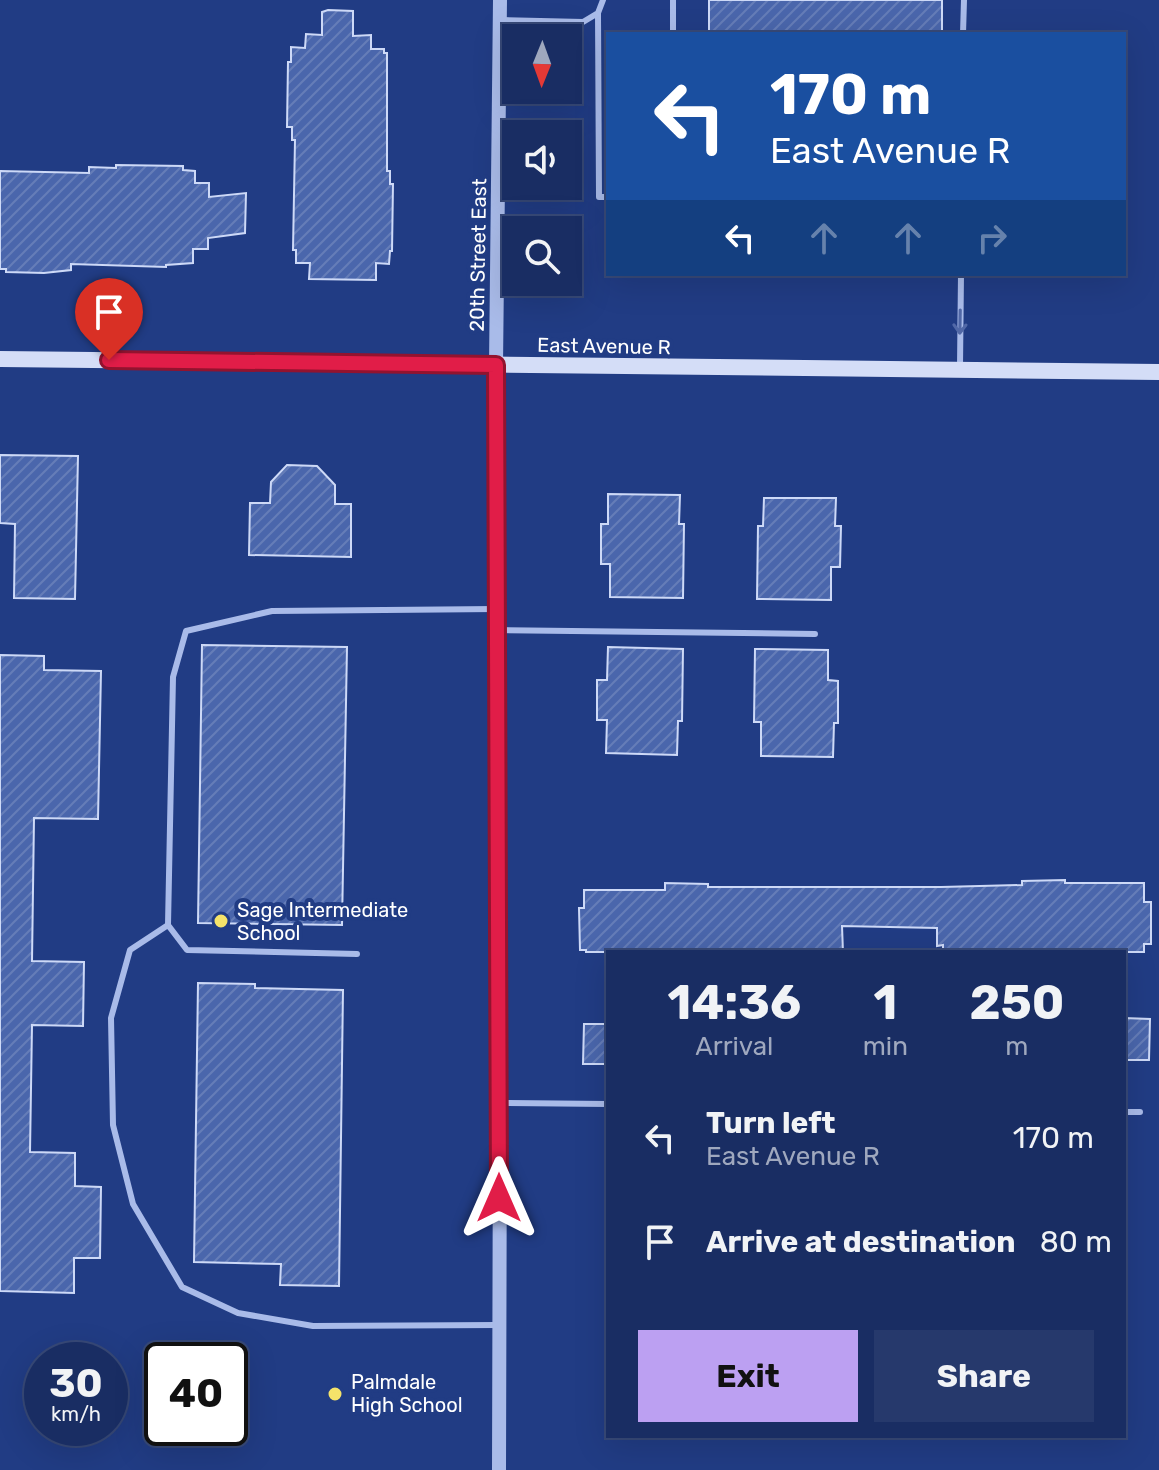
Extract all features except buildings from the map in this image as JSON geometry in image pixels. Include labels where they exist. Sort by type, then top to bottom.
[{"type":"main road","name":"East Avenue R","points":[[0,359],[1159,372]]},
{"type":"street","name":"20th Street East","points":[[499,1470],[496,365],[500,0]]},
{"type":"lane","points":[[603,0],[598,13],[599,197],[606,197]]},
{"type":"lane","points":[[673,0],[673,32]]},
{"type":"lane","points":[[963,32],[964,0]]},
{"type":"lane","points":[[500,20],[583,22],[598,13]]},
{"type":"lane","points":[[960,370],[961,276]]},
{"type":"lane","points":[[357,954],[187,950],[168,925],[173,677],[186,631],[272,611],[497,609]]},
{"type":"lane","points":[[497,630],[815,634]]},
{"type":"lane","points":[[168,925],[130,950],[122,977],[111,1018],[113,1125],[133,1204],[182,1287],[238,1313],[313,1326],[498,1325]]},
{"type":"lane","points":[[500,1103],[606,1104]]},
{"type":"lane","points":[[1126,1112],[1140,1112]]},
{"type":"place","name":"Sage Intermediate School","points":[[221,921]]},
{"type":"place","name":"Palmdale High School","points":[[335,1394]]},
{"type":"route","points":[[109,360],[496,365],[499,1198]]}]
